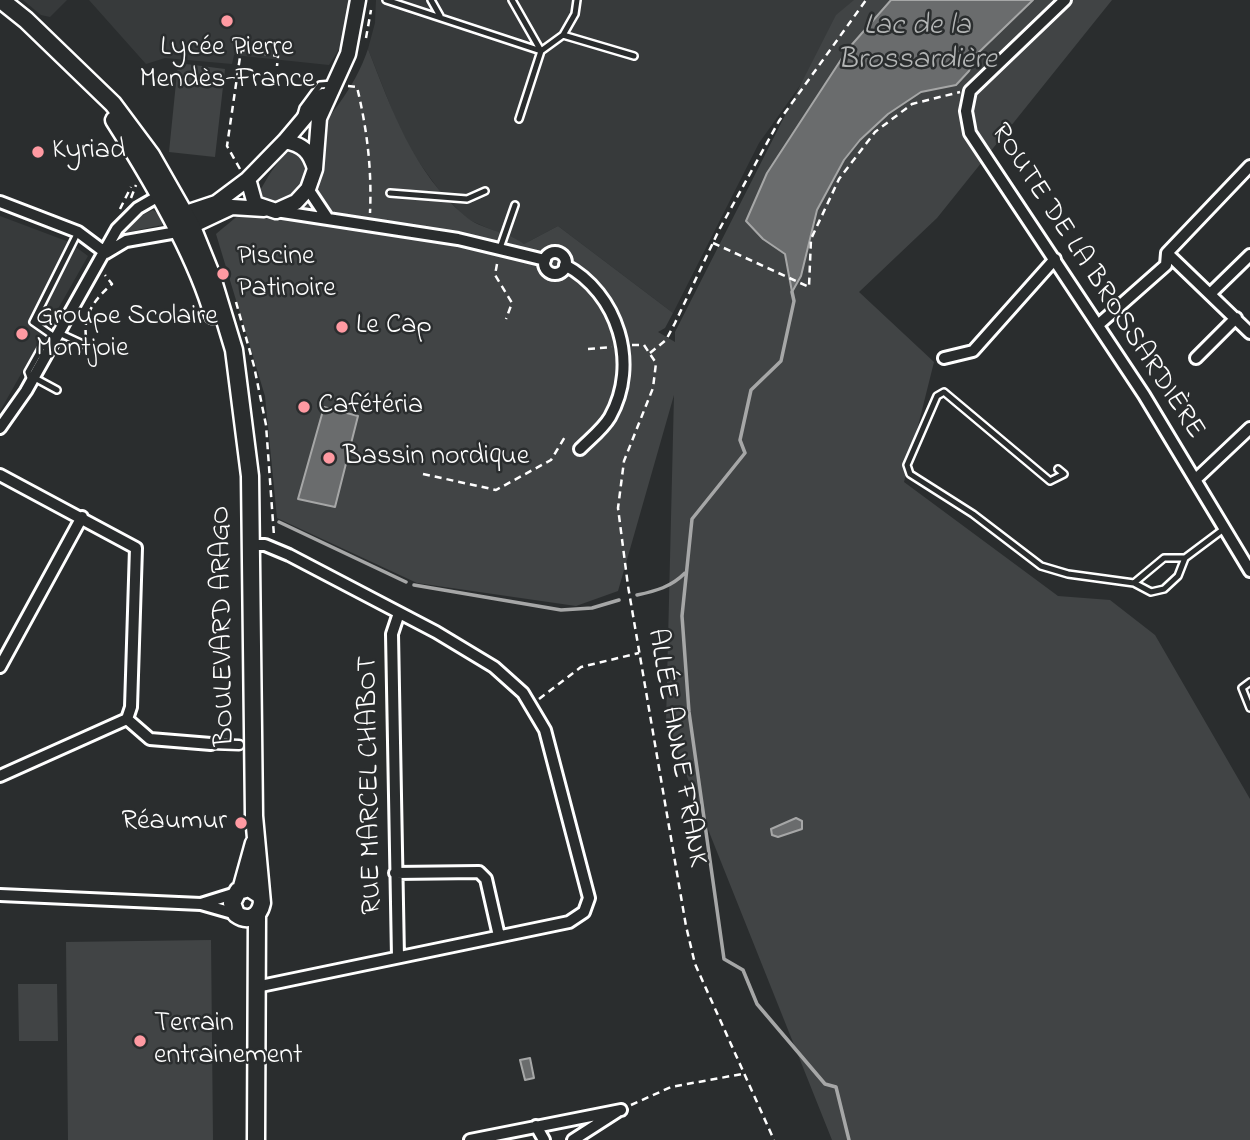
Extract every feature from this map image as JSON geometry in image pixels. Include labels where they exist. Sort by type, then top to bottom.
[{"type":"main road","name":"BOULEVARD ARAGO","points":[[1,0],[26,20],[124,117],[211,274],[234,350],[250,476],[256,838],[261,864],[260,895]]},
{"type":"main road","name":"BOULEVARD ARAGO","points":[[98,92],[142,165],[165,192]]},
{"type":"main road","name":"BOULEVARD ARAGO","points":[[238,891],[256,838]]},
{"type":"main road","points":[[244,915],[262,904],[260,895],[249,888],[238,891],[232,902],[244,915],[259,943],[256,970],[256,1140]]},
{"type":"street","points":[[243,183],[256,204],[271,210],[296,202],[309,189],[315,169],[319,118],[339,84],[348,54],[358,0]]},
{"type":"street","points":[[970,91],[1065,0]]},
{"type":"street","points":[[181,222],[243,183],[339,84]]},
{"type":"street","name":"ROUTE DE LA BROSSARDIÈRE","points":[[970,91],[966,111],[970,133],[1098,325],[1196,479],[1250,571]]},
{"type":"street","points":[[285,141],[304,148],[315,169]]},
{"type":"street","points":[[1098,325],[1166,265],[1167,253],[1250,166]]},
{"type":"street","points":[[309,189],[328,219]]},
{"type":"street","points":[[0,428],[32,379],[122,223],[165,192]]},
{"type":"street","points":[[0,202],[78,232],[106,253]]},
{"type":"street","points":[[106,253],[126,241],[232,207],[271,210],[500,248],[545,260],[546,270],[552,274],[562,271],[565,265],[582,274],[603,297],[616,325],[624,358],[618,400],[608,420],[580,449]]},
{"type":"street","points":[[1167,253],[1250,333]]},
{"type":"street","points":[[1210,294],[1250,255]]},
{"type":"street","points":[[944,358],[973,351],[1055,259]]},
{"type":"street","points":[[1196,359],[1236,318]]},
{"type":"street","points":[[1196,479],[1250,428]]},
{"type":"street","points":[[0,474],[136,548],[131,707],[127,719],[0,776]]},
{"type":"street","points":[[0,667],[82,517]]},
{"type":"street","points":[[252,545],[265,545],[289,555],[399,613],[494,667],[523,693],[545,730],[589,898],[584,912],[569,922],[256,987]]},
{"type":"street","name":"RUE MARCEL CHABOT","points":[[398,957],[392,634],[399,613]]},
{"type":"street","points":[[127,719],[150,739],[239,745]]},
{"type":"street","name":"RUE MARCEL CHABOT","points":[[395,873],[479,872],[486,879],[499,936]]},
{"type":"street","points":[[201,904],[238,891]]},
{"type":"street","points":[[0,895],[201,904],[244,915]]},
{"type":"street","points":[[470,1140],[621,1110]]},
{"type":"street","points":[[573,1140],[621,1110]]},
{"type":"street","points":[[536,1126],[544,1140]]},
{"type":"lane","points":[[386,0],[541,51]]},
{"type":"lane","points":[[431,0],[440,16]]},
{"type":"lane","points":[[512,0],[541,51]]},
{"type":"lane","points":[[519,119],[541,51],[563,35],[575,14],[577,0]]},
{"type":"lane","points":[[563,35],[634,56]]},
{"type":"lane","points":[[390,194],[467,200],[485,191]]},
{"type":"lane","points":[[500,248],[515,205]]},
{"type":"lane","points":[[78,232],[33,322],[55,339],[85,345]]},
{"type":"lane","points":[[32,379],[57,390]]},
{"type":"lane","points":[[1058,469],[1064,474],[1050,481],[944,392],[937,396],[907,464],[910,474],[973,514],[1041,566],[1068,574],[1134,583],[1151,592],[1164,589],[1178,576],[1185,558],[1225,528]]},
{"type":"lane","points":[[1134,583],[1164,558],[1185,558]]},
{"type":"lane","points":[[1250,682],[1242,688],[1250,708]]},
{"type":"path","points":[[364,43],[370,25],[371,0]]},
{"type":"path","points":[[866,0],[779,121],[713,243],[809,287],[811,239],[839,179],[875,132],[912,104],[970,91]]},
{"type":"path","points":[[243,183],[234,185],[244,175],[228,146],[241,50],[278,56],[277,66]]},
{"type":"path","points":[[339,84],[357,87],[362,109],[371,177],[368,227]]},
{"type":"path","points":[[122,223],[142,165]]},
{"type":"path","name":"ALLÉE ANNE FRANK","points":[[713,243],[666,340],[650,353],[656,363],[653,388],[624,461],[618,496],[639,653],[686,926],[695,964],[742,1074],[774,1140]]},
{"type":"path","points":[[497,264],[495,275],[512,303],[506,319]]},
{"type":"path","points":[[85,345],[84,326],[88,313],[97,297],[112,284],[97,269]]},
{"type":"path","points":[[423,474],[496,491],[551,460],[566,435]]},
{"type":"path","points":[[531,705],[581,667],[639,653]]},
{"type":"path","points":[[621,1110],[671,1087],[742,1074]]},
{"type":"shaded area","name":"Lycée Pierre Mendès-France","points":[[23,0],[67,0],[50,17],[41,15]]},
{"type":"shaded area","name":"Lycée Pierre Mendès-France","points":[[89,0],[349,0],[344,41],[329,65],[234,55],[232,64],[165,58],[146,64]]},
{"type":"shaded area","points":[[376,0],[861,0],[759,143],[673,313],[558,226],[524,244],[467,219],[439,190],[405,143],[368,49],[375,23]]},
{"type":"shaded area","points":[[854,0],[1112,0],[937,218],[859,292],[934,362],[904,482],[1058,596],[1110,600],[1155,635],[1250,799],[1250,1140],[832,1140],[666,724],[674,395],[618,591],[576,606],[417,583],[277,518],[265,396],[216,234],[253,201],[282,158],[292,149],[298,151],[330,116],[348,91],[368,49],[406,139],[431,180],[447,199],[471,221],[524,244],[558,226],[673,313],[665,328],[658,332],[675,342],[675,332],[836,15]]},
{"type":"shaded area","points":[[178,63],[225,69],[215,157],[169,152]]},
{"type":"shaded area","points":[[153,210],[163,217],[162,225],[118,234],[132,220]]},
{"type":"shaded area","name":"Groupe Scolaire Montjoie","points":[[0,216],[69,242],[88,256],[0,411]]},
{"type":"shaded area","name":"Terrain entrainement","points":[[211,940],[213,1140],[68,1140],[66,942]]},
{"type":"shaded area","points":[[18,984],[57,984],[58,1041],[19,1041]]},
{"type":"water","name":"Lac de la Brossardière","points":[[891,0],[1033,0],[975,56],[969,71],[956,85],[921,92],[888,114],[860,140],[844,160],[817,210],[801,276],[792,292],[785,254],[763,239],[746,221],[767,173],[848,49]]},
{"type":"water","name":"Bassin nordique","points":[[324,407],[358,416],[335,507],[298,499]]},
{"type":"water","points":[[796,818],[802,821],[802,829],[778,837],[772,835],[771,829]]},
{"type":"water","points":[[530,1058],[534,1078],[525,1080],[520,1060]]},
{"type":"waterway","points":[[792,292],[794,301],[781,361],[751,390],[740,440],[745,453],[692,519],[682,616],[689,712],[724,959],[743,970],[757,1004],[825,1084],[836,1087],[849,1140]]},
{"type":"waterway","points":[[279,522],[406,582]]},
{"type":"waterway","points":[[637,595],[663,588],[685,573]]},
{"type":"waterway","points":[[414,585],[561,610],[592,608],[619,600]]},
{"type":"place","name":"Lycée Pierre Mendès-France","points":[[227,21]]},
{"type":"place","name":"Kyriad","points":[[38,152]]},
{"type":"place","name":"Piscine Patinoire","points":[[223,274]]},
{"type":"place","name":"Le Cap","points":[[342,327]]},
{"type":"place","name":"Groupe Scolaire Montjoie","points":[[22,334]]},
{"type":"place","name":"Cafétéria","points":[[304,407]]},
{"type":"place","name":"Bassin nordique","points":[[329,458]]},
{"type":"place","name":"Réaumur","points":[[241,823]]},
{"type":"place","name":"Terrain entrainement","points":[[140,1041]]}]
